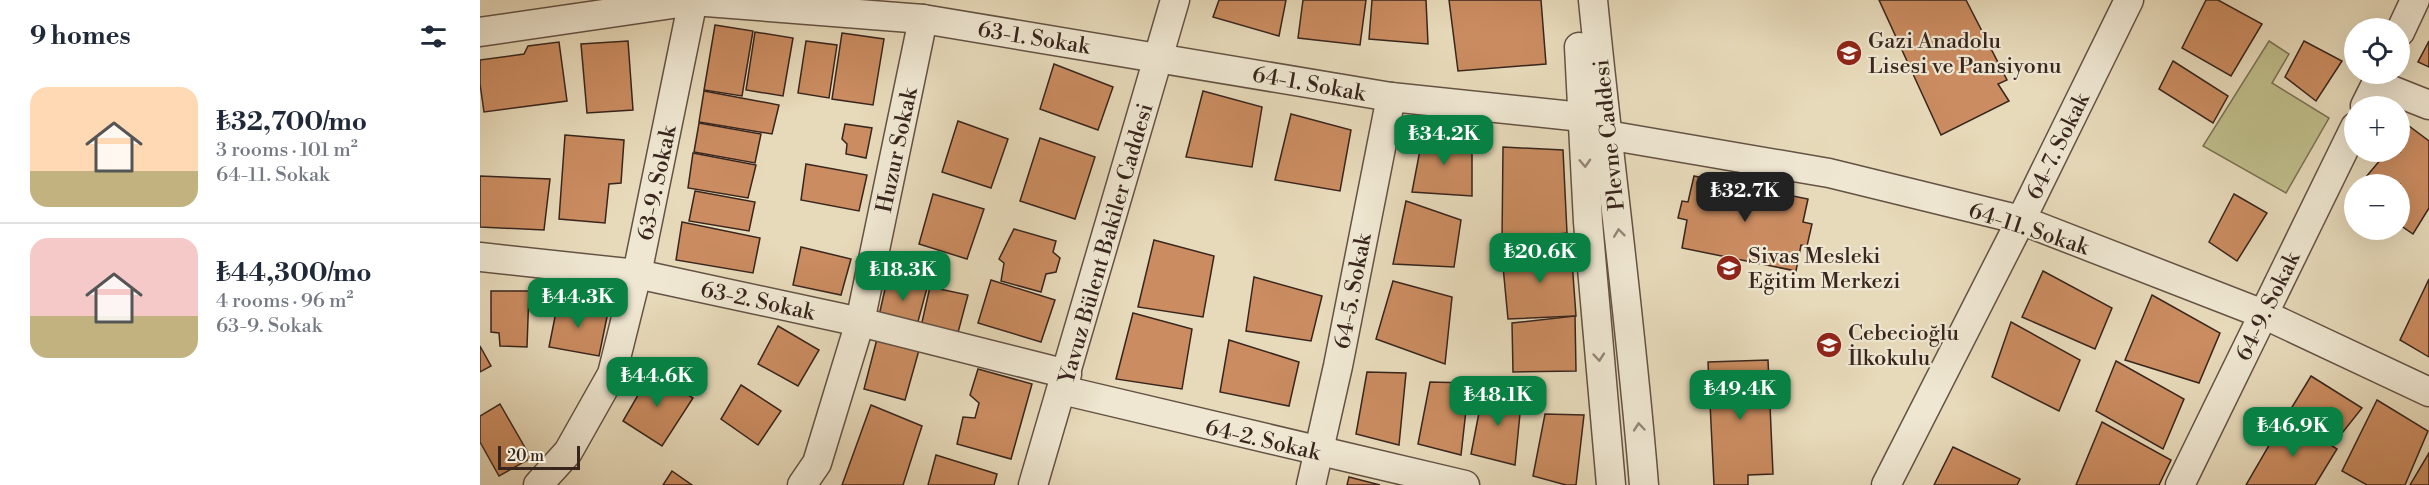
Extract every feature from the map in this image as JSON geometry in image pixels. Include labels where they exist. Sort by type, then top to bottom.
[{"type":"street","name":"63-1. Sokak","points":[[480,32],[693,0],[923,19],[1158,57]]},
{"type":"street","name":"63-9. Sokak","points":[[538,485],[568,452],[612,374],[637,274],[693,0]]},
{"type":"street","name":"Yavuz Bülent Bakiler Caddesi","points":[[1033,485],[1175,0]]},
{"type":"street","name":"Plevne Caddesi","points":[[1574,0],[1581,72],[1598,123],[1587,222],[1611,485]]},
{"type":"street","name":"Plevne Caddesi","points":[[1593,0],[1598,123],[1633,355],[1644,485]]},
{"type":"street","name":"64-7. Sokak","points":[[1886,485],[2021,220],[2129,0]]},
{"type":"street","points":[[2407,18],[2415,0]]},
{"type":"street","name":"Huzur Sokak","points":[[802,485],[817,463],[860,322],[923,19]]},
{"type":"street","name":"64-1. Sokak","points":[[1158,57],[1391,97],[1598,123]]},
{"type":"street","points":[[2374,88],[2429,105]]},
{"type":"street","name":"64-5. Sokak","points":[[1311,485],[1338,366],[1391,97]]},
{"type":"street","name":"64-11. Sokak","points":[[1598,123],[1829,174],[2021,220],[2263,314],[2429,392]]},
{"type":"street","name":"64-9. Sokak","points":[[2180,485],[2344,149]]},
{"type":"street","name":"63-2. Sokak","points":[[480,257],[637,274],[860,322],[1065,382]]},
{"type":"street","name":"64-2. Sokak","points":[[1065,382],[1318,452],[1465,485]]},
{"type":"shaded area","points":[[2269,41],[2289,54],[2272,83],[2329,118],[2286,193],[2203,146]]},
{"type":"building","points":[[1219,0],[1286,0],[1279,36],[1213,17]]},
{"type":"building","points":[[1303,0],[1366,0],[1360,45],[1298,38]]},
{"type":"building","points":[[1372,0],[1426,0],[1428,44],[1369,39]]},
{"type":"building","points":[[1449,0],[1541,0],[1546,64],[1458,71]]},
{"type":"building","points":[[1879,0],[1966,0],[2007,80],[1998,84],[2009,101],[1941,135]]},
{"type":"building","points":[[2206,0],[2218,0],[2262,24],[2231,76],[2182,48]]},
{"type":"building","points":[[715,25],[753,31],[742,96],[704,90]]},
{"type":"building","points":[[755,32],[793,38],[783,96],[746,90]]},
{"type":"building","points":[[842,33],[884,39],[873,105],[832,99]]},
{"type":"building","points":[[628,41],[633,110],[587,113],[581,44]]},
{"type":"building","points":[[806,41],[837,45],[829,98],[798,93]]},
{"type":"building","points":[[2304,41],[2342,61],[2316,101],[2285,77]]},
{"type":"building","points":[[2429,41],[2429,67],[2418,62]]},
{"type":"building","points":[[559,42],[567,101],[484,112],[480,84],[480,60],[524,54],[528,46]]},
{"type":"building","points":[[2173,61],[2228,96],[2213,123],[2159,89]]},
{"type":"building","points":[[1054,64],[1113,87],[1098,130],[1040,109]]},
{"type":"building","points":[[704,91],[779,105],[772,134],[699,122]]},
{"type":"building","points":[[1203,91],[1262,107],[1252,167],[1186,157]]},
{"type":"building","points":[[1291,114],[1351,130],[1340,191],[1275,180]]},
{"type":"building","points":[[958,121],[1008,139],[991,188],[942,172]]},
{"type":"building","points":[[699,123],[761,134],[755,163],[694,152]]},
{"type":"building","points":[[845,124],[872,128],[866,158],[846,154],[847,144],[842,139]]},
{"type":"building","points":[[2410,127],[2429,141],[2429,208],[2413,234],[2410,232],[2410,174],[2368,174],[2379,162],[2410,162]]},
{"type":"building","points":[[1424,129],[1472,146],[1472,196],[1412,192]]},
{"type":"building","points":[[565,135],[624,140],[621,183],[609,184],[605,223],[559,219]]},
{"type":"building","points":[[1040,138],[1095,157],[1075,219],[1020,201]]},
{"type":"building","points":[[1503,147],[1563,150],[1567,233],[1502,241]]},
{"type":"building","points":[[693,153],[756,165],[748,198],[688,188]]},
{"type":"building","points":[[806,164],[867,175],[859,211],[801,200]]},
{"type":"building","points":[[480,176],[550,179],[544,230],[480,227]]},
{"type":"building","name":"Sivas Mesleki Eğitim Merkezi","points":[[1694,176],[1808,199],[1803,222],[1812,224],[1807,246],[1801,245],[1796,271],[1682,248],[1687,220],[1678,218],[1682,201],[1688,202]]},
{"type":"building","points":[[695,191],[755,202],[749,231],[689,221]]},
{"type":"building","points":[[933,194],[984,209],[967,259],[919,244]]},
{"type":"building","points":[[2234,194],[2267,213],[2237,261],[2209,242]]},
{"type":"building","points":[[1406,201],[1461,220],[1454,267],[1393,264]]},
{"type":"building","points":[[682,222],[760,238],[753,273],[676,260]]},
{"type":"building","points":[[1014,229],[1056,241],[1053,252],[1060,258],[1056,272],[1046,274],[1041,292],[1001,281],[1004,263],[999,259]]},
{"type":"building","points":[[1154,240],[1214,256],[1203,317],[1138,307]]},
{"type":"building","points":[[801,247],[851,259],[841,295],[793,285]]},
{"type":"building","points":[[1571,247],[1576,316],[1508,319],[1502,256]]},
{"type":"building","points":[[2043,271],[2112,308],[2095,349],[2022,317]]},
{"type":"building","points":[[888,276],[928,284],[916,329],[878,320]]},
{"type":"building","points":[[1254,277],[1322,296],[1311,341],[1246,331]]},
{"type":"building","points":[[2429,279],[2429,357],[2400,340]]},
{"type":"building","points":[[991,280],[1055,300],[1041,342],[978,323]]},
{"type":"building","points":[[1393,281],[1452,297],[1445,364],[1376,339]]},
{"type":"building","points":[[930,287],[968,295],[956,340],[920,331]]},
{"type":"building","points":[[491,291],[529,291],[527,347],[500,346],[499,333],[491,332]]},
{"type":"building","points":[[2152,295],[2220,333],[2199,383],[2125,360]]},
{"type":"building","points":[[558,302],[608,312],[599,356],[549,347]]},
{"type":"building","points":[[1133,313],[1192,329],[1182,389],[1116,379]]},
{"type":"building","points":[[1575,316],[1576,371],[1513,372],[1512,323]]},
{"type":"building","points":[[2011,322],[2080,360],[2059,411],[1992,377]]},
{"type":"building","points":[[778,326],[819,350],[798,386],[758,364]]},
{"type":"building","points":[[877,339],[919,350],[905,400],[864,389]]},
{"type":"building","points":[[1229,340],[1299,362],[1289,406],[1220,392]]},
{"type":"building","points":[[480,346],[491,366],[480,372]]},
{"type":"building","points":[[1768,360],[1773,474],[1748,475],[1748,485],[1714,485],[1708,362]]},
{"type":"building","points":[[2116,361],[2184,399],[2163,449],[2096,411]]},
{"type":"building","points":[[648,369],[693,398],[662,446],[623,421],[641,390],[638,384]]},
{"type":"building","points":[[978,369],[1032,384],[1011,459],[957,444],[963,417],[975,418],[979,403],[970,395]]},
{"type":"building","points":[[1367,372],[1406,373],[1399,445],[1356,434]]},
{"type":"building","points":[[2311,376],[2362,408],[2335,442],[2289,412]]},
{"type":"building","points":[[1430,382],[1469,383],[1461,455],[1418,444]]},
{"type":"building","points":[[741,385],[781,411],[758,445],[721,419]]},
{"type":"building","points":[[1483,392],[1522,393],[1515,465],[1471,454]]},
{"type":"building","points":[[2377,400],[2428,431],[2405,485],[2367,485],[2342,471]]},
{"type":"building","points":[[500,404],[531,458],[499,476],[480,442],[480,416]]},
{"type":"building","points":[[871,405],[922,426],[903,485],[842,485]]},
{"type":"building","points":[[1545,414],[1584,415],[1576,485],[1566,485],[1533,476]]},
{"type":"building","points":[[2286,416],[2337,449],[2315,485],[2246,485]]},
{"type":"building","points":[[2102,422],[2171,460],[2159,485],[2076,485]]},
{"type":"building","points":[[1953,447],[2020,479],[2017,485],[1934,485]]},
{"type":"building","points":[[2429,453],[2429,485],[2410,485]]},
{"type":"building","points":[[936,455],[997,474],[994,485],[928,485]]},
{"type":"building","points":[[672,471],[692,485],[663,485]]},
{"type":"building","points":[[1349,477],[1380,485],[1347,485]]},
{"type":"place","name":"Gazi Anadolu Lisesi ve Pansiyonu","points":[[1849,53]]},
{"type":"place","name":"Sivas Mesleki Eğitim Merkezi","points":[[1729,268]]},
{"type":"place","name":"Cebecioğlu İlkokulu","points":[[1829,345]]}]
